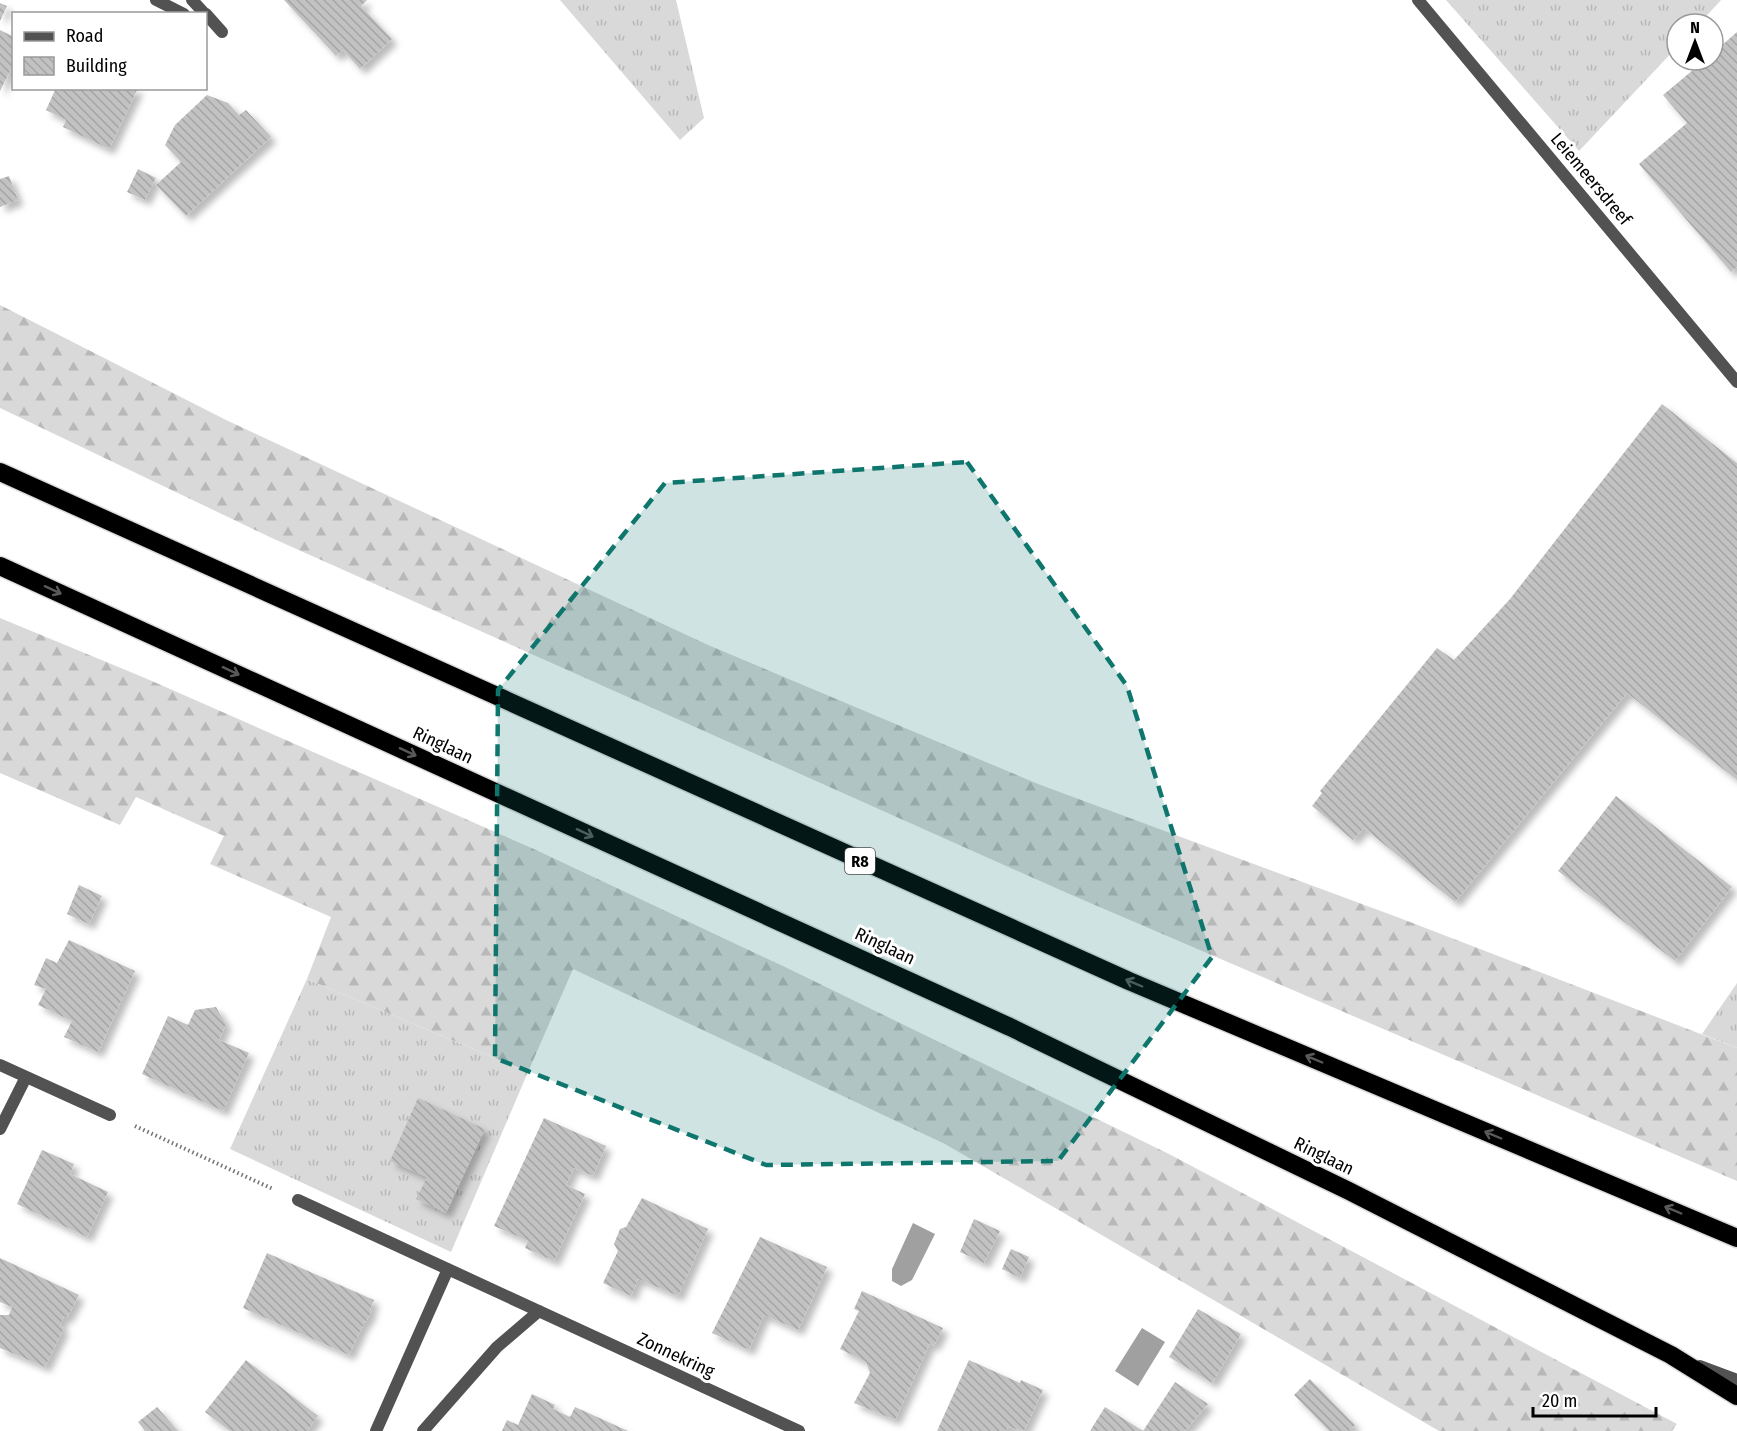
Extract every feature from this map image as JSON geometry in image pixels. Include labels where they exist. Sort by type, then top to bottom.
[{"type":"highway","name":"R8","points":[[0,472],[1129,981],[1734,1237]]},
{"type":"highway","name":"Ringlaan","points":[[0,566],[1010,1027],[1349,1191],[1671,1355],[1737,1396]]},
{"type":"street","points":[[156,0],[180,12]]},
{"type":"street","points":[[192,0],[203,12]]},
{"type":"street","name":"Leiemeersdreef","points":[[1418,0],[1737,382]]},
{"type":"street","points":[[207,16],[222,32],[207,24]]},
{"type":"street","points":[[0,1065],[110,1115]]},
{"type":"street","points":[[0,1129],[26,1077]]},
{"type":"street","name":"Zonnekring","points":[[298,1200],[799,1431]]},
{"type":"street","points":[[376,1431],[448,1269]]},
{"type":"street","points":[[423,1431],[497,1347],[538,1311]]},
{"type":"street","points":[[1671,1355],[1737,1380]]},
{"type":"path","points":[[110,1115],[298,1200]]},
{"type":"highlighted area","points":[[967,462],[1127,686],[1212,957],[1058,1161],[766,1165],[495,1058],[498,690],[665,483]]},
{"type":"green space","points":[[560,0],[676,0],[704,118],[680,140]]},
{"type":"green space","points":[[1446,0],[1721,0],[1710,12],[1665,12],[1665,60],[1579,151]]},
{"type":"green space","points":[[0,305],[226,420],[708,645],[1038,784],[1397,917],[1737,1048],[1737,1181],[1067,893],[274,539],[0,408]]},
{"type":"green space","points":[[0,618],[145,678],[536,850],[785,967],[1169,1154],[1677,1424],[1672,1431],[1439,1431],[945,1144],[573,969],[528,1072],[307,979],[331,917],[210,864],[224,836],[136,797],[120,825],[0,773]]},
{"type":"green space","points":[[307,979],[528,1072],[451,1252],[230,1149]]},
{"type":"green space","points":[[1737,983],[1737,1048],[1702,1034]]},
{"type":"shaded area","points":[[913,1223],[935,1234],[912,1280],[901,1286],[892,1281],[892,1269]]},
{"type":"shaded area","points":[[1142,1328],[1165,1342],[1138,1386],[1115,1371]]},
{"type":"building","points":[[284,0],[367,0],[361,6],[392,39],[360,69],[343,50],[336,56]]},
{"type":"building","points":[[0,3],[7,6],[0,21]]},
{"type":"building","points":[[0,30],[12,36],[12,67],[0,91]]},
{"type":"building","points":[[1737,32],[1737,267],[1731,272],[1639,164],[1687,123],[1663,95],[1691,72],[1725,72],[1725,42]]},
{"type":"building","points":[[55,90],[137,90],[109,149],[63,127],[66,120],[46,110]]},
{"type":"building","points":[[207,95],[228,103],[239,115],[246,110],[271,137],[186,216],[156,185],[181,162],[165,145],[175,125]]},
{"type":"building","points":[[138,169],[156,178],[145,200],[127,192]]},
{"type":"building","points":[[9,176],[18,200],[0,207],[0,179]]},
{"type":"building","points":[[1662,404],[1737,463],[1737,780],[1627,693],[1455,902],[1364,828],[1353,840],[1312,806],[1322,793],[1320,791],[1437,648],[1454,660],[1510,599]]},
{"type":"building","points":[[1616,796],[1732,887],[1675,961],[1558,871]]},
{"type":"building","points":[[79,885],[102,896],[89,924],[67,914]]},
{"type":"building","points":[[69,940],[135,971],[98,1052],[64,1037],[72,1021],[38,1005],[46,989],[34,985],[46,958],[57,963]]},
{"type":"building","points":[[216,1007],[226,1024],[219,1040],[249,1053],[223,1111],[142,1074],[168,1016],[188,1025],[195,1010]]},
{"type":"building","points":[[418,1098],[485,1129],[446,1213],[416,1199],[427,1177],[390,1161]]},
{"type":"building","points":[[544,1118],[606,1146],[593,1176],[574,1168],[566,1185],[585,1194],[554,1261],[525,1248],[528,1241],[494,1226]]},
{"type":"building","points":[[42,1150],[74,1164],[70,1174],[108,1192],[87,1237],[17,1204]]},
{"type":"building","points":[[642,1198],[708,1229],[678,1296],[638,1279],[631,1296],[603,1283],[618,1251],[614,1244],[620,1229],[626,1227]]},
{"type":"building","points":[[974,1219],[1000,1231],[984,1263],[960,1252]]},
{"type":"building","points":[[760,1237],[827,1267],[798,1330],[764,1315],[749,1350],[712,1333]]},
{"type":"building","points":[[1011,1249],[1029,1257],[1020,1278],[1002,1269]]},
{"type":"building","points":[[267,1253],[374,1300],[370,1310],[372,1310],[349,1355],[243,1308]]},
{"type":"building","points":[[0,1258],[79,1295],[67,1318],[64,1316],[60,1326],[64,1328],[45,1367],[0,1348],[0,1315],[9,1315],[12,1307],[0,1302]]},
{"type":"building","points":[[862,1291],[943,1328],[934,1346],[930,1343],[895,1420],[854,1403],[870,1373],[866,1362],[840,1349],[859,1311],[854,1309]]},
{"type":"building","points":[[1198,1309],[1241,1334],[1212,1383],[1169,1357]]},
{"type":"building","points":[[246,1360],[318,1416],[307,1431],[230,1431],[205,1412]]},
{"type":"building","points":[[969,1360],[1020,1383],[1021,1380],[1043,1390],[1024,1431],[1008,1427],[1006,1431],[937,1431]]},
{"type":"building","points":[[1310,1379],[1355,1425],[1349,1431],[1329,1431],[1294,1395]]},
{"type":"building","points":[[1175,1382],[1208,1404],[1185,1431],[1143,1431]]},
{"type":"building","points":[[532,1394],[555,1405],[553,1409],[570,1417],[575,1407],[628,1431],[502,1431],[507,1420],[518,1425]]},
{"type":"building","points":[[157,1407],[178,1431],[145,1431],[138,1422]]},
{"type":"building","points":[[1105,1407],[1143,1431],[1090,1431]]}]
